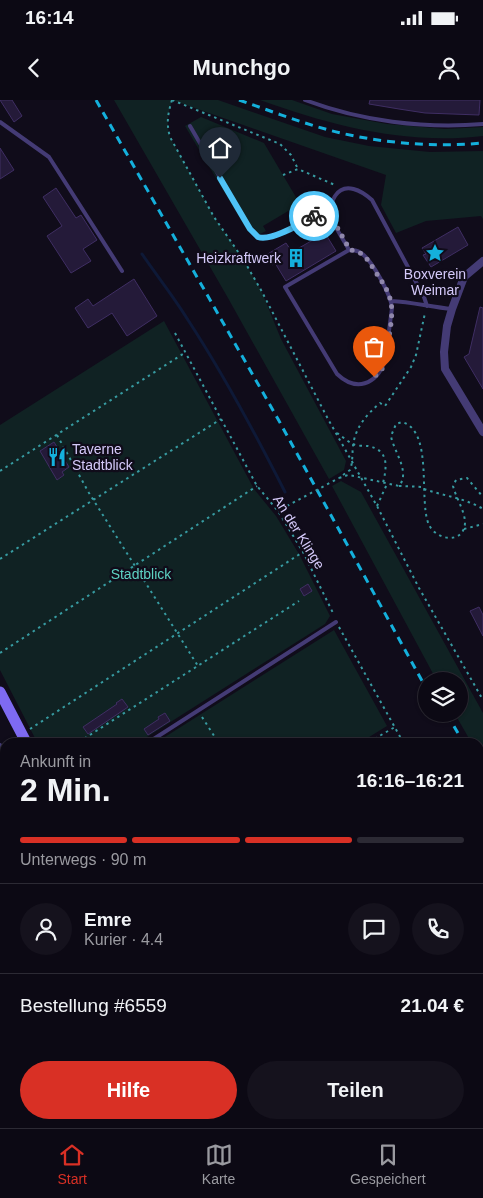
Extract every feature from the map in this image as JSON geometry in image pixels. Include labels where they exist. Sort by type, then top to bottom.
[{"type":"street","points":[[483,261],[464,277],[447,326],[444,352],[445,369],[483,432]]},
{"type":"street","points":[[0,692],[23,738]]},
{"type":"lane","points":[[305,100],[339,112],[369,118],[456,126],[483,124]]},
{"type":"lane","points":[[0,122],[49,157],[122,271]]},
{"type":"lane","points":[[190,126],[250,229],[258,237],[270,238],[300,224],[331,205]]},
{"type":"lane","points":[[350,250],[332,218],[331,205],[337,193],[344,189],[354,188],[372,200],[424,297],[426,306]]},
{"type":"lane","points":[[350,250],[357,250],[368,260],[386,288],[391,302],[385,361],[382,369],[366,383],[355,385],[346,382],[337,374],[285,287],[350,250]]},
{"type":"lane","points":[[391,302],[411,302],[452,309]]},
{"type":"lane","points":[[155,738],[336,622]]},
{"type":"path","points":[[344,189],[298,169],[291,155],[280,144],[172,100],[167,126],[170,137],[214,217],[243,259],[261,290],[419,588],[483,700]]},
{"type":"path","points":[[283,175],[298,169]]},
{"type":"path","points":[[278,511],[339,478],[350,470],[355,434],[361,421],[380,403],[385,406],[410,367],[416,355],[425,313]]},
{"type":"path","name":"An der Klinge","points":[[175,333],[257,486],[278,511],[303,552],[330,604],[336,622],[401,738]]},
{"type":"path","points":[[0,471],[186,352]]},
{"type":"path","points":[[0,559],[221,419]]},
{"type":"path","points":[[398,486],[403,479],[402,470],[391,436],[396,424],[402,422],[412,428],[417,436],[423,468],[426,516],[434,532],[438,536],[448,538],[456,536],[464,529],[473,525],[483,524]]},
{"type":"path","points":[[336,433],[353,444],[377,448],[383,454],[385,460],[383,483]]},
{"type":"path","points":[[56,434],[94,500],[198,666]]},
{"type":"path","points":[[339,478],[348,475],[398,486],[424,488],[464,500],[483,509]]},
{"type":"path","points":[[464,529],[464,518],[453,483],[456,480],[467,478],[483,497]]},
{"type":"path","points":[[377,506],[387,484]]},
{"type":"path","points":[[0,653],[257,486]]},
{"type":"path","points":[[25,738],[178,632],[303,552]]},
{"type":"path","points":[[85,738],[299,601]]},
{"type":"path","points":[[198,711],[215,738]]},
{"type":"path","points":[[376,738],[395,727]]},
{"type":"green space","points":[[114,100],[172,100],[168,118],[170,137],[214,217],[243,259],[261,290],[281,339],[346,461],[344,470],[329,479],[228,298]]},
{"type":"green space","points":[[172,100],[218,100],[325,137],[369,146],[430,152],[483,151],[483,219],[481,216],[426,221],[396,233],[381,205],[386,175]]},
{"type":"green space","points":[[260,100],[292,100],[332,114],[387,124],[445,129],[483,127],[483,136],[426,138],[370,131],[314,118]]},
{"type":"green space","points":[[201,117],[264,143],[300,204],[263,226],[266,231],[258,235],[254,228],[248,232],[185,126]]},
{"type":"green space","name":"Stadtblick","points":[[164,321],[254,489],[276,516],[299,554],[330,616],[325,624],[145,738],[35,738],[0,670],[0,425]]},
{"type":"green space","points":[[341,481],[361,492],[460,672],[432,672],[332,486]]},
{"type":"green space","points":[[334,630],[387,726],[368,738],[163,738]]},
{"type":"green space","points":[[468,686],[483,713],[483,738],[469,738],[460,722],[468,722]]},
{"type":"building","points":[[0,100],[12,100],[22,116],[14,122]]},
{"type":"building","points":[[370,100],[480,100],[479,115],[425,113],[369,104]]},
{"type":"building","points":[[0,148],[14,170],[0,179]]},
{"type":"building","points":[[56,188],[76,218],[81,215],[97,240],[83,249],[91,261],[71,273],[47,236],[62,226],[43,197]]},
{"type":"building","points":[[458,227],[468,245],[431,267],[423,255],[426,254],[422,248]]},
{"type":"building","name":"Heizkraftwerk","points":[[325,233],[336,251],[286,281],[275,263],[272,265],[266,255],[286,243],[292,252]]},
{"type":"building","points":[[134,279],[157,316],[127,336],[112,313],[88,328],[75,308],[88,299],[93,306]]},
{"type":"building","points":[[480,307],[483,308],[483,389],[464,357],[469,354]]},
{"type":"building","points":[[54,442],[69,467],[62,472],[64,475],[57,480],[40,451]]},
{"type":"building","points":[[308,584],[312,591],[304,596],[300,589]]},
{"type":"building","points":[[479,607],[483,615],[483,636],[470,611]]},
{"type":"building","points":[[122,699],[128,707],[88,734],[83,727]]},
{"type":"building","points":[[165,713],[170,721],[148,735],[144,729]]},
{"type":"waterway","points":[[142,254],[177,303],[214,362],[251,426],[285,492]]},
{"type":"railway","points":[[96,100],[278,419],[418,673]]},
{"type":"railway","points":[[239,100],[318,127],[362,137],[431,145],[483,143]]},
{"type":"railway","points":[[452,722],[461,738]]},
{"type":"way so far","points":[[314,216],[331,205],[332,218],[350,250],[357,250],[362,253],[386,288],[392,308],[385,361],[382,369],[374,377]]},
{"type":"place","name":"Boxverein Weimar","points":[[435,253]]},
{"type":"place","name":"Heizkraftwerk","points":[[296,258]]},
{"type":"place","name":"Taverne Stadtblick","points":[[57,457]]},
{"type":"route","points":[[220,178],[250,229],[258,237],[270,238],[314,216]]}]
